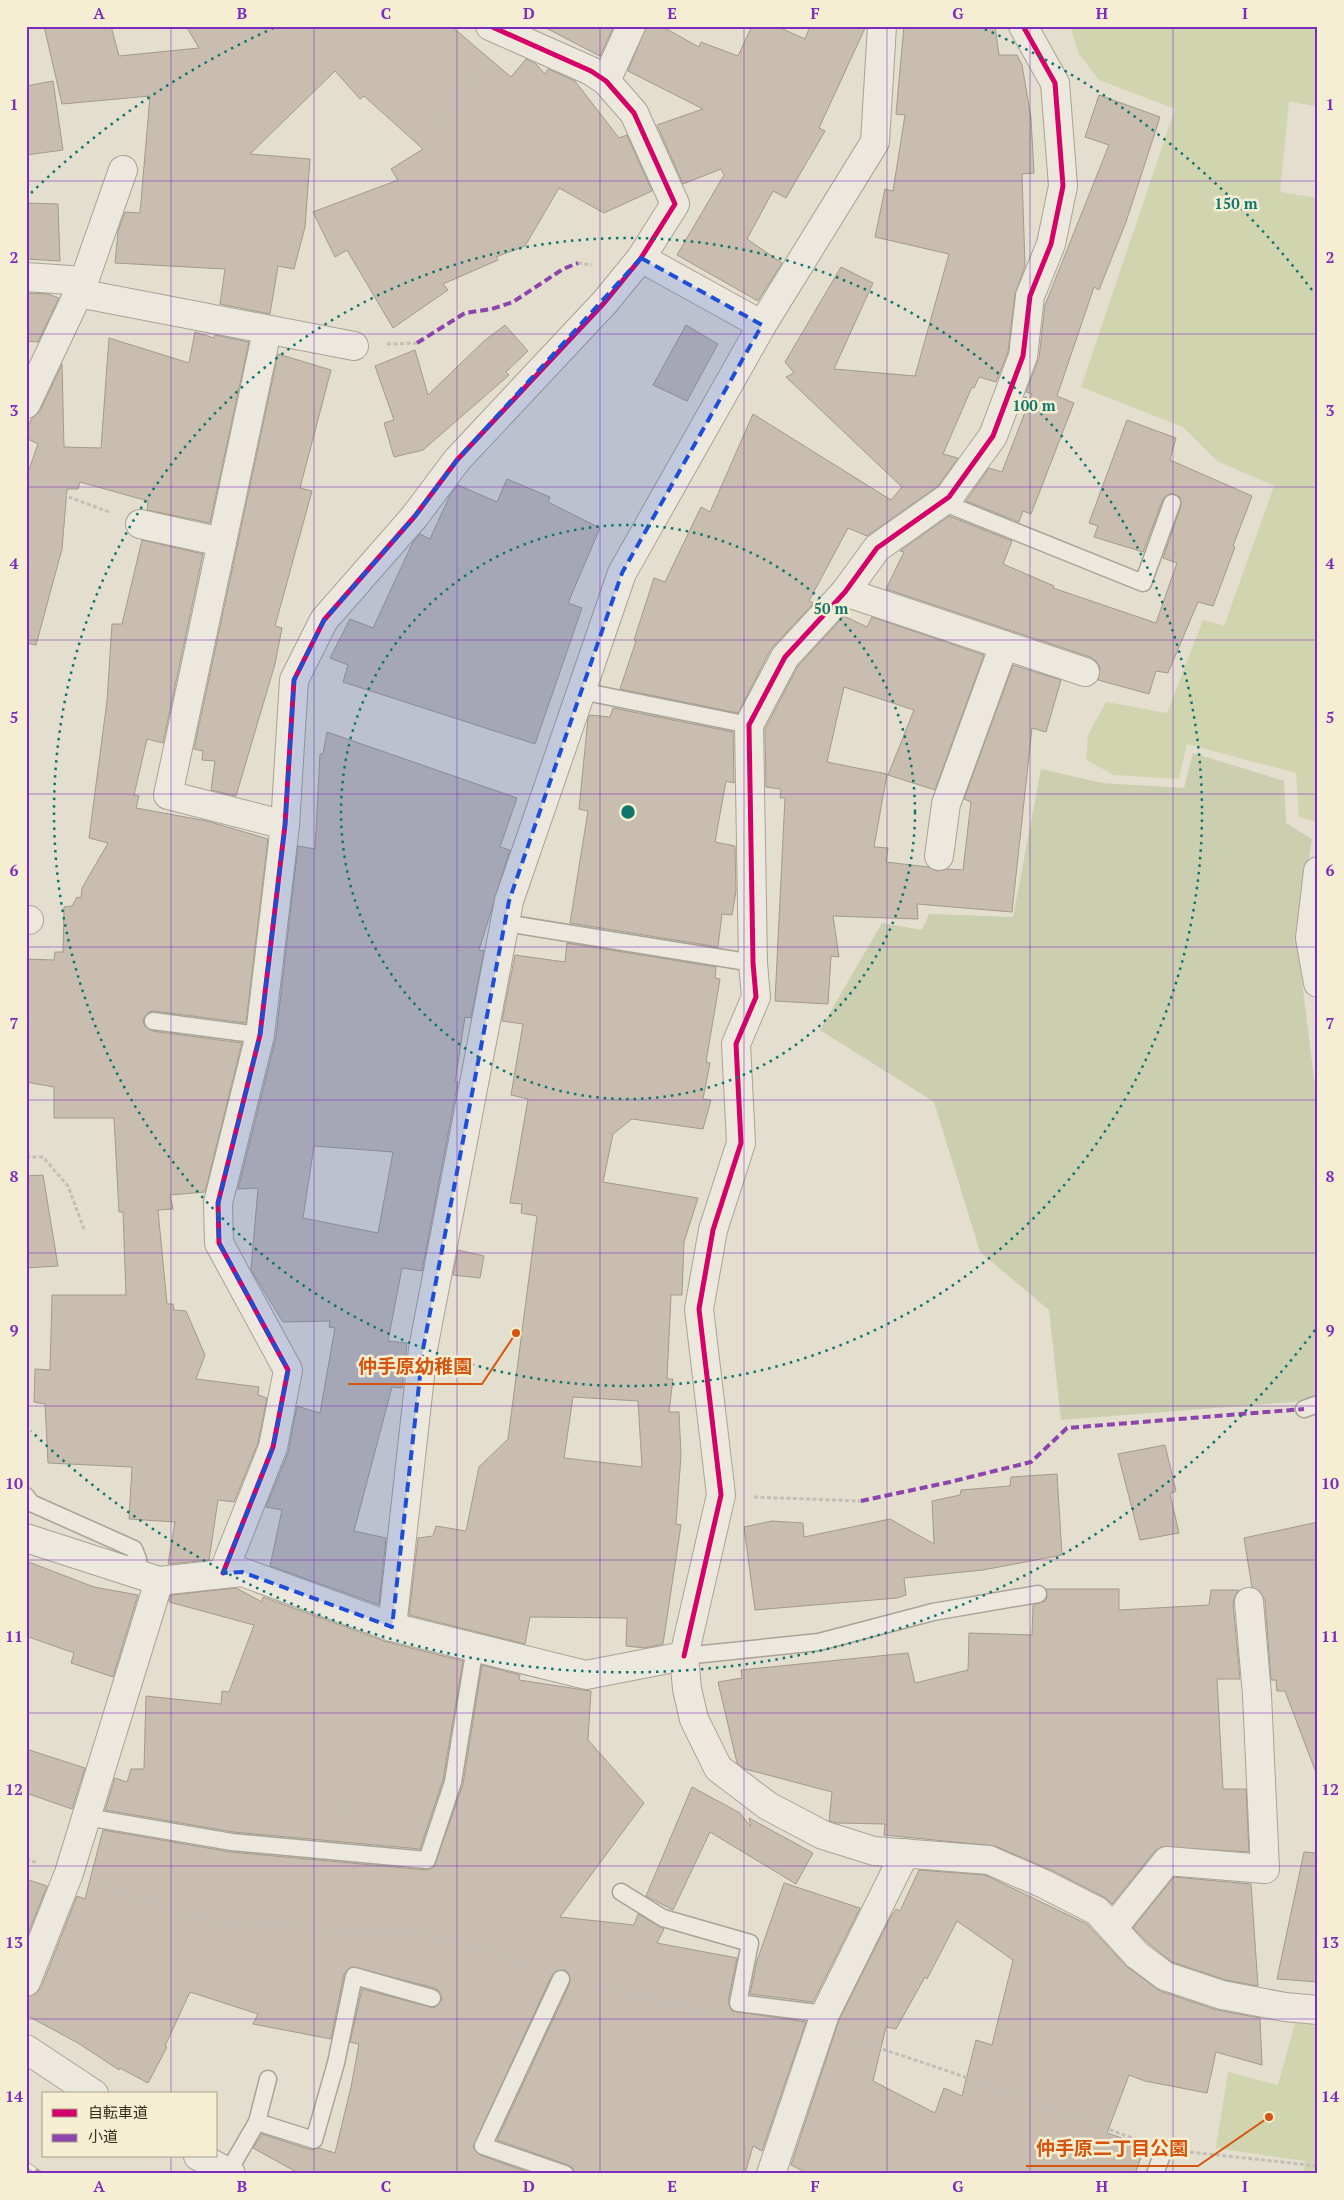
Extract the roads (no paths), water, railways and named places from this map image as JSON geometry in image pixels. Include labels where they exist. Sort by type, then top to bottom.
[{"type":"street","points":[[223,1573],[272,1447],[288,1370],[218,1243],[218,1203],[260,1034],[286,825],[294,680],[324,620],[415,516],[457,460],[605,302],[641,258],[675,204],[634,113],[606,81],[591,71],[490,26]]},
{"type":"street","points":[[606,81],[631,26]]},
{"type":"street","points":[[392,1627],[423,1349],[509,901],[622,573],[762,325],[875,142],[882,26]]},
{"type":"street","points":[[1023,26],[1055,83],[1064,186],[1051,244],[1030,296],[1023,356],[993,436],[949,497],[877,548],[845,592],[785,656],[749,725],[753,963],[756,997],[736,1044],[741,1143],[713,1230],[699,1309],[721,1495],[684,1656],[687,1688],[694,1719],[718,1768],[768,1806],[823,1835],[874,1851],[989,1860],[1044,1884],[1097,1911],[1137,1955],[1165,1976],[1222,1996],[1286,2007],[1318,2010]]},
{"type":"street","points":[[26,404],[81,287],[123,170]]},
{"type":"street","points":[[641,258],[762,325]]},
{"type":"street","points":[[26,277],[81,287],[267,330],[354,346]]},
{"type":"street","points":[[267,330],[168,795],[286,825]]},
{"type":"street","points":[[140,524],[222,542]]},
{"type":"street","points":[[845,592],[1085,672]]},
{"type":"street","points":[[939,856],[946,804],[1004,645]]},
{"type":"street","points":[[1318,871],[1310,938],[1318,983]]},
{"type":"street","points":[[26,1538],[149,1578],[242,1572],[392,1627],[586,1675],[684,1656]]},
{"type":"street","points":[[26,1982],[68,1873],[86,1817],[149,1578]]},
{"type":"street","points":[[1113,1928],[1167,1862],[1265,1869],[1258,1695],[1249,1602]]},
{"type":"street","points":[[771,2174],[822,2021],[905,1853]]},
{"type":"street","points":[[26,2049],[91,2092]]},
{"type":"street","points":[[185,2174],[196,2158]]},
{"type":"street","points":[[201,2158],[230,2173]]},
{"type":"lane","points":[[942,502],[1143,583],[1172,502]]},
{"type":"lane","points":[[581,691],[749,725]]},
{"type":"lane","points":[[505,923],[753,963]]},
{"type":"lane","points":[[153,1021],[260,1034]]},
{"type":"lane","points":[[26,1496],[31,1504],[134,1549],[149,1578]]},
{"type":"lane","points":[[684,1656],[819,1642],[934,1612],[1038,1594]]},
{"type":"lane","points":[[86,1817],[232,1842],[427,1860],[453,1782],[475,1647]]},
{"type":"lane","points":[[620,1892],[663,1918],[750,1943],[738,2003],[822,2021]]},
{"type":"lane","points":[[257,2122],[314,2140],[336,2063],[354,1976],[432,1998]]},
{"type":"lane","points":[[562,1979],[483,2146],[565,2174]]},
{"type":"lane","points":[[230,2173],[257,2122],[268,2079]]},
{"type":"lane","points":[[1155,2174],[1164,2149]]},
{"type":"railway","points":[[26,2164],[41,2174]]},
{"type":"place","name":"仲手原幼稚園","points":[[516,1333]]},
{"type":"place","name":"仲手原二丁目公園","points":[[1269,2117]]}]
